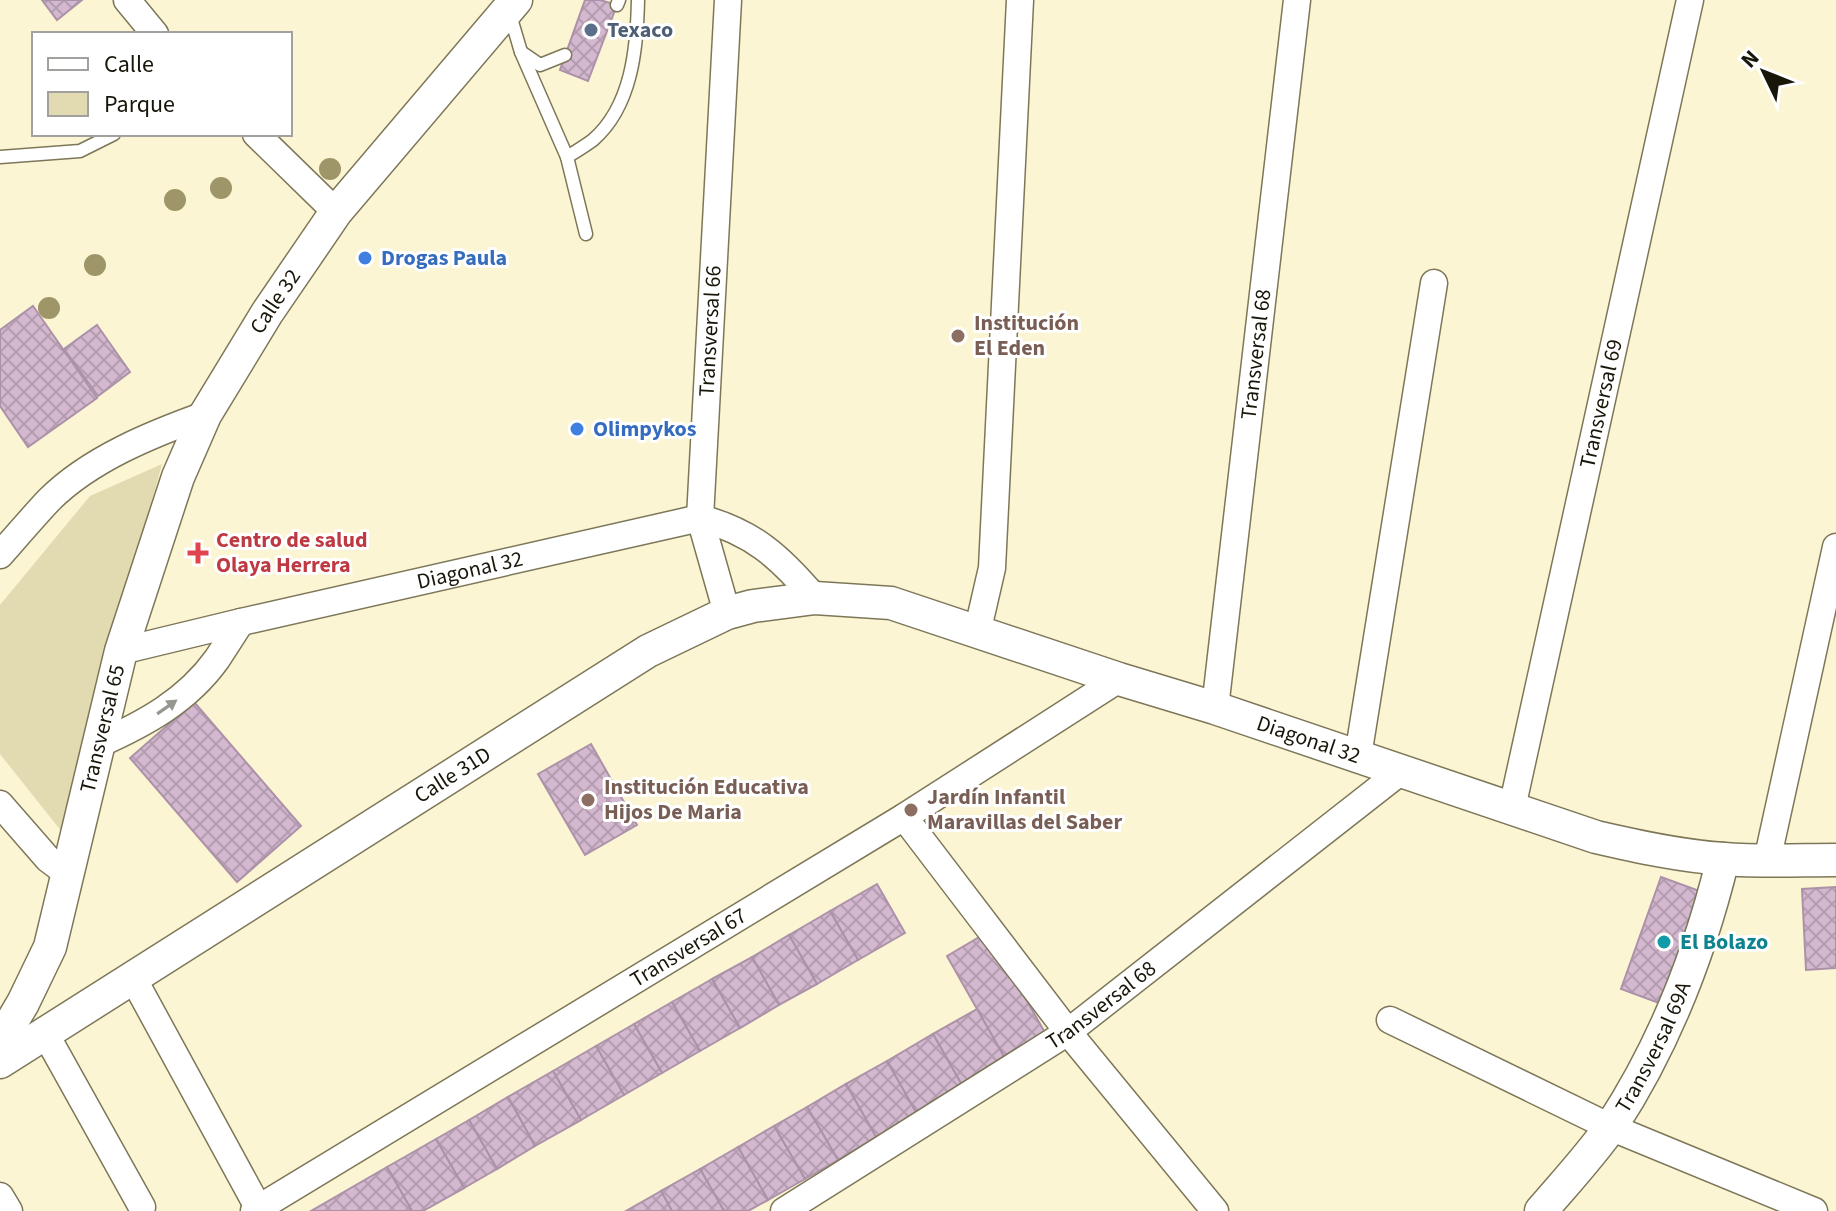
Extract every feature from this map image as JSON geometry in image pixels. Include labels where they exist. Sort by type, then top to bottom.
[{"type":"street","points":[[127,0],[153,32]]},
{"type":"street","name":"Transversal 66","points":[[727,613],[700,518],[728,0]]},
{"type":"street","points":[[977,633],[992,568],[1020,0]]},
{"type":"street","name":"Transversal 68","points":[[1215,708],[1297,0]]},
{"type":"street","name":"Transversal 69","points":[[1512,808],[1690,0]]},
{"type":"street","name":"Calle 32","points":[[205,415],[267,313],[336,212],[512,4]]},
{"type":"street","points":[[258,136],[336,212]]},
{"type":"street","points":[[1358,756],[1434,283]]},
{"type":"street","points":[[0,555],[51,498],[89,468],[157,432],[205,415]]},
{"type":"street","name":"Transversal 65","points":[[0,1042],[50,947],[121,651],[178,477],[205,415]]},
{"type":"street","points":[[700,518],[728,525],[761,545],[790,569],[800,599]]},
{"type":"street","name":"Diagonal 32","points":[[121,651],[700,518]]},
{"type":"street","points":[[1767,861],[1836,547]]},
{"type":"street","name":"Diagonal 32","points":[[800,599],[891,603],[1215,708],[1596,837],[1653,850],[1723,859],[1836,860]]},
{"type":"street","name":"Calle 31D","points":[[0,1062],[648,651],[727,613],[800,599]]},
{"type":"street","points":[[99,744],[143,724],[182,697],[215,662],[241,622]]},
{"type":"street","name":"Transversal 67","points":[[258,1210],[904,817],[1119,679]]},
{"type":"street","name":"Transversal 68","points":[[784,1211],[1068,1032],[1400,772]]},
{"type":"street","points":[[0,804],[48,859],[68,874]]},
{"type":"street","points":[[904,817],[1068,1032],[1215,1211]]},
{"type":"street","name":"Transversal 69A","points":[[1541,1211],[1610,1127],[1643,1072],[1668,1023],[1699,944],[1723,859]]},
{"type":"street","points":[[133,978],[258,1210]]},
{"type":"street","points":[[1390,1020],[1610,1127],[1814,1211]]},
{"type":"street","points":[[45,1033],[142,1207]]},
{"type":"street","points":[[0,1196],[9,1211]]},
{"type":"lane","points":[[567,157],[592,140],[607,124],[626,90],[638,31],[638,0]]},
{"type":"lane","points":[[512,4],[521,52],[567,157],[586,234]]},
{"type":"lane","points":[[521,52],[540,65],[565,55]]},
{"type":"lane","points":[[0,157],[80,151],[110,136]]},
{"type":"green space","points":[[162,464],[62,832],[0,754],[0,605],[90,496]]},
{"type":"building","points":[[42,0],[82,0],[57,20]]},
{"type":"building","name":"Texaco","points":[[585,0],[617,5],[588,81],[560,70]]},
{"type":"building","points":[[33,306],[97,398],[28,447],[0,406],[0,330]]},
{"type":"building","points":[[97,325],[130,372],[98,396],[64,349]]},
{"type":"building","points":[[194,702],[301,826],[237,882],[130,758]]},
{"type":"building","name":"Institución Educativa Hijos De Maria","points":[[591,744],[637,825],[585,855],[538,774]]},
{"type":"building","name":"El Bolazo","points":[[1661,877],[1708,894],[1667,1006],[1621,989]]},
{"type":"building","points":[[877,884],[905,933],[858,960],[830,911]]},
{"type":"building","points":[[1836,887],[1836,968],[1806,970],[1802,889]]},
{"type":"building","points":[[830,911],[858,960],[817,984],[789,935]]},
{"type":"building","points":[[988,932],[1048,1038],[1007,1062],[947,956]]},
{"type":"building","points":[[789,935],[817,984],[779,1005],[752,957]]},
{"type":"building","points":[[752,957],[779,1005],[740,1028],[712,979]]},
{"type":"building","points":[[712,979],[740,1028],[700,1051],[672,1002]]},
{"type":"building","points":[[672,1002],[700,1051],[662,1073],[634,1024]]},
{"type":"building","points":[[977,1009],[1007,1062],[963,1087],[933,1034]]},
{"type":"building","points":[[634,1024],[662,1073],[624,1095],[596,1046]]},
{"type":"building","points":[[933,1034],[963,1087],[917,1114],[887,1061]]},
{"type":"building","points":[[596,1046],[624,1095],[581,1120],[553,1071]]},
{"type":"building","points":[[887,1061],[917,1114],[876,1137],[846,1084]]},
{"type":"building","points":[[553,1071],[581,1120],[535,1146],[508,1097]]},
{"type":"building","points":[[846,1084],[876,1137],[838,1160],[807,1107]]},
{"type":"building","points":[[508,1097],[535,1146],[497,1169],[469,1120]]},
{"type":"building","points":[[807,1107],[838,1160],[805,1179],[774,1126]]},
{"type":"building","points":[[469,1120],[497,1169],[464,1188],[436,1139]]},
{"type":"building","points":[[774,1126],[805,1179],[768,1200],[738,1147]]},
{"type":"building","points":[[436,1139],[464,1188],[423,1211],[412,1211],[387,1167]]},
{"type":"building","points":[[738,1147],[768,1200],[748,1211],[724,1211],[700,1169]]},
{"type":"building","points":[[387,1167],[412,1211],[311,1211]]},
{"type":"building","points":[[700,1169],[724,1211],[672,1211],[661,1191]]},
{"type":"building","points":[[661,1191],[672,1211],[626,1211]]},
{"type":"place","name":"Texaco","points":[[591,30]]},
{"type":"place","name":"Drogas Paula","points":[[365,258]]},
{"type":"place","name":"Institución El Eden","points":[[958,336]]},
{"type":"place","name":"Olimpykos","points":[[577,429]]},
{"type":"place","name":"Centro de salud Olaya Herrera","points":[[198,553]]},
{"type":"place","name":"Institución Educativa Hijos De Maria","points":[[588,800]]},
{"type":"place","name":"Jardín Infantil Maravillas del Saber","points":[[911,810]]},
{"type":"place","name":"El Bolazo","points":[[1664,942]]}]
